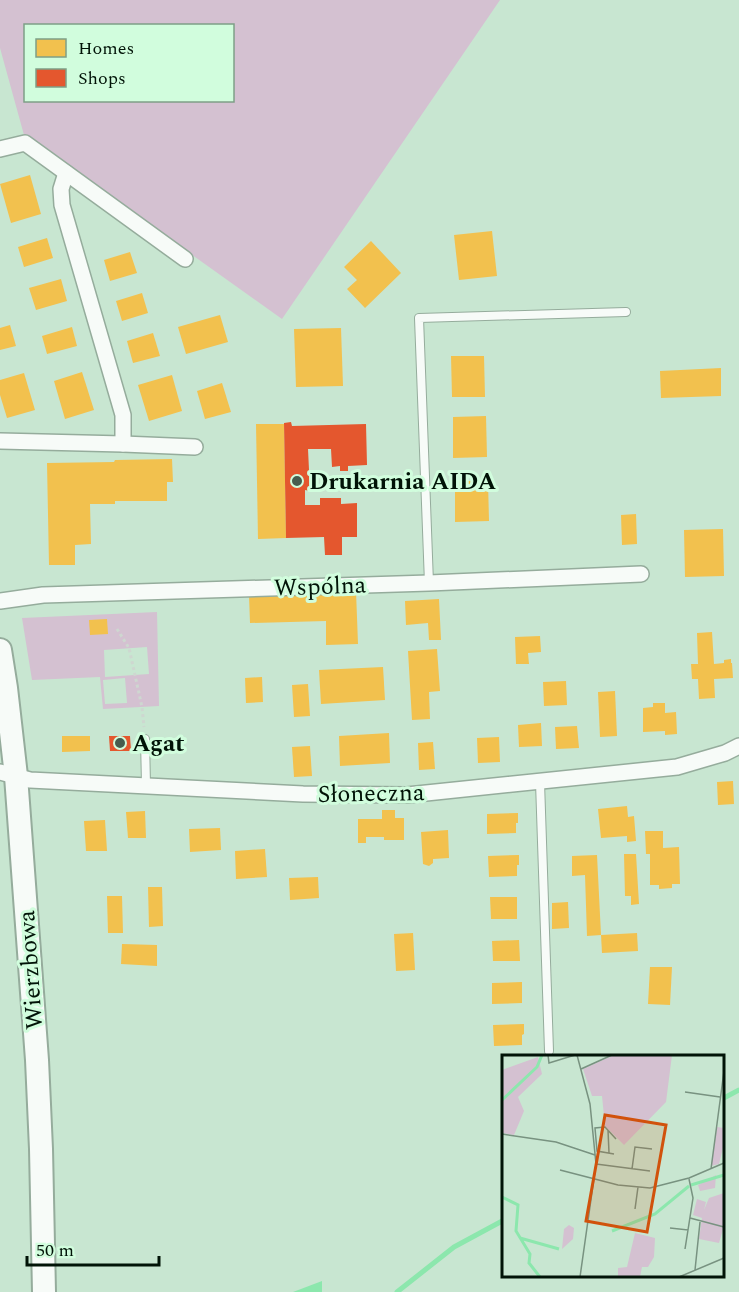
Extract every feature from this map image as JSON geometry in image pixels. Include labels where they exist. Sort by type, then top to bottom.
[{"type":"street","points":[[0,148],[25,143],[184,259]]},
{"type":"street","points":[[66,173],[61,189],[62,205],[123,416],[123,444]]},
{"type":"street","points":[[0,441],[195,447]]},
{"type":"street","name":"Wspólna","points":[[0,601],[43,595],[641,574]]},
{"type":"street","name":"Wierzbowa","points":[[0,650],[11,722],[8,774],[38,1072],[44,1292]]},
{"type":"street","name":"Słoneczna","points":[[8,774],[30,780],[303,794],[407,795],[677,767],[725,753],[739,746]]},
{"type":"lane","points":[[429,583],[419,318],[626,312]]},
{"type":"lane","points":[[145,739],[147,786]]},
{"type":"lane","points":[[540,782],[549,1051]]},
{"type":"path","points":[[117,628],[129,648],[142,707],[145,739]]},
{"type":"shaded area","points":[[0,0],[500,0],[282,319],[24,135],[0,48]]},
{"type":"shaded area","points":[[157,612],[159,706],[103,709],[100,677],[32,680],[22,618]],"holes":[[[147,647],[149,674],[105,677],[104,650]],[[125,678],[127,703],[105,704],[103,680]]]},
{"type":"shaded area","points":[[322,1281],[322,1292],[293,1292]]},
{"type":"building: Homes","points":[[30,175],[41,214],[11,223],[0,184]]},
{"type":"building: Homes","points":[[492,231],[497,276],[459,280],[454,235]]},
{"type":"building: Homes","points":[[47,238],[53,258],[24,267],[18,247]]},
{"type":"building: Homes","points":[[371,241],[401,273],[365,308],[347,289],[357,280],[344,267]]},
{"type":"building: Homes","points":[[130,252],[137,273],[110,281],[104,260]]},
{"type":"building: Homes","points":[[61,279],[67,301],[36,310],[29,288]]},
{"type":"building: Homes","points":[[142,293],[148,313],[122,321],[116,301]]},
{"type":"building: Homes","points":[[220,315],[228,342],[186,354],[178,327]]},
{"type":"building: Homes","points":[[10,325],[16,346],[0,350],[0,328]]},
{"type":"building: Homes","points":[[72,327],[77,346],[47,354],[42,336]]},
{"type":"building: Homes","points":[[341,328],[343,386],[296,387],[294,329]]},
{"type":"building: Homes","points":[[153,333],[160,356],[133,363],[127,341]]},
{"type":"building: Homes","points":[[451,356],[484,356],[485,397],[452,397]]},
{"type":"building: Homes","points":[[721,368],[721,396],[661,398],[660,371]]},
{"type":"building: Homes","points":[[82,372],[94,410],[65,419],[54,381]]},
{"type":"building: Homes","points":[[24,373],[35,410],[7,418],[0,395],[0,380]]},
{"type":"building: Homes","points":[[172,375],[182,411],[149,421],[138,385]]},
{"type":"building: Homes","points":[[222,383],[231,412],[205,419],[197,391]]},
{"type":"building: Homes","points":[[486,416],[487,457],[453,458],[453,417]]},
{"type":"building: Homes","points":[[256,424],[284,424],[286,538],[258,539]]},
{"type":"building: Homes","points":[[172,459],[173,482],[167,482],[167,501],[115,501],[115,504],[90,504],[91,544],[75,545],[75,565],[49,565],[47,463]]},
{"type":"building: Homes","points":[[455,481],[488,481],[489,521],[455,522]]},
{"type":"building: Homes","points":[[636,514],[637,544],[622,545],[621,515]]},
{"type":"building: Homes","points":[[723,529],[724,576],[685,577],[684,530]]},
{"type":"building: Homes","points":[[356,591],[358,644],[326,645],[326,621],[250,623],[249,595]]},
{"type":"building: Homes","points":[[439,599],[441,640],[429,640],[428,623],[406,625],[405,601]]},
{"type":"building: Homes","points":[[107,619],[108,634],[90,635],[89,620]]},
{"type":"building: Homes","points":[[712,632],[714,664],[724,663],[724,660],[731,659],[733,678],[714,679],[715,698],[699,699],[698,679],[692,679],[691,664],[698,664],[697,633]]},
{"type":"building: Homes","points":[[540,636],[541,652],[528,653],[529,664],[516,664],[515,637]]},
{"type":"building: Homes","points":[[437,649],[440,691],[429,692],[430,719],[412,720],[408,651]]},
{"type":"building: Homes","points":[[383,667],[385,700],[321,704],[319,670]]},
{"type":"building: Homes","points":[[262,677],[263,702],[246,703],[245,678]]},
{"type":"building: Homes","points":[[566,681],[567,705],[544,706],[543,682]]},
{"type":"building: Homes","points":[[308,684],[310,716],[294,717],[292,685]]},
{"type":"building: Homes","points":[[615,691],[617,736],[600,737],[598,692]]},
{"type":"building: Homes","points":[[653,703],[665,703],[665,713],[676,712],[677,734],[665,735],[665,731],[643,732],[643,708],[653,707]]},
{"type":"building: Homes","points":[[541,723],[542,746],[519,747],[518,725]]},
{"type":"building: Homes","points":[[577,726],[579,748],[556,749],[555,727]]},
{"type":"building: Homes","points":[[389,733],[390,763],[340,766],[339,736]]},
{"type":"building: Homes","points":[[62,736],[90,736],[90,751],[62,752]]},
{"type":"building: Homes","points":[[499,737],[500,762],[478,763],[477,738]]},
{"type":"building: Homes","points":[[433,742],[435,769],[419,770],[418,743]]},
{"type":"building: Homes","points":[[310,746],[312,776],[294,777],[292,747]]},
{"type":"building: Homes","points":[[733,781],[734,804],[718,805],[717,782]]},
{"type":"building: Homes","points":[[627,806],[628,817],[634,816],[636,841],[627,842],[627,836],[601,838],[598,809]]},
{"type":"building: Homes","points":[[382,810],[395,810],[395,818],[404,818],[404,840],[366,837],[366,843],[358,843],[358,819],[382,819]]},
{"type":"building: Homes","points":[[145,811],[146,838],[128,838],[126,812]]},
{"type":"building: Homes","points":[[518,813],[516,833],[487,834],[487,814]]},
{"type":"building: Homes","points":[[105,820],[107,851],[86,851],[84,821]]},
{"type":"building: Homes","points":[[220,828],[221,850],[190,852],[189,829]]},
{"type":"building: Homes","points":[[448,830],[449,858],[433,859],[433,863],[429,866],[423,864],[421,832]]},
{"type":"building: Homes","points":[[645,831],[663,831],[663,848],[679,847],[680,884],[672,884],[672,888],[659,889],[659,885],[650,885],[650,854],[646,854]]},
{"type":"building: Homes","points":[[265,849],[267,877],[236,879],[235,851]]},
{"type":"building: Homes","points":[[624,854],[636,854],[639,904],[631,905],[631,896],[625,896]]},
{"type":"building: Homes","points":[[519,855],[517,876],[489,877],[488,856]]},
{"type":"building: Homes","points":[[597,855],[601,935],[587,936],[585,875],[572,876],[572,856]]},
{"type":"building: Homes","points":[[318,877],[319,898],[290,900],[289,878]]},
{"type":"building: Homes","points":[[148,887],[162,887],[163,926],[149,927]]},
{"type":"building: Homes","points":[[107,896],[122,896],[123,933],[108,933]]},
{"type":"building: Homes","points":[[490,897],[517,897],[517,919],[491,919]]},
{"type":"building: Homes","points":[[568,902],[569,928],[552,929],[552,903]]},
{"type":"building: Homes","points":[[413,933],[415,970],[396,971],[394,934]]},
{"type":"building: Homes","points":[[637,933],[638,951],[602,953],[601,935]]},
{"type":"building: Homes","points":[[519,940],[520,961],[493,961],[492,941]]},
{"type":"building: Homes","points":[[122,944],[157,945],[157,966],[121,964]]},
{"type":"building: Homes","points":[[650,967],[672,967],[670,1005],[648,1004]]},
{"type":"building: Homes","points":[[522,982],[522,1003],[492,1004],[492,983]]},
{"type":"building: Homes","points":[[524,1024],[522,1045],[494,1046],[493,1025]]},
{"type":"building: Shops","name":"Drukarnia AIDA","points":[[291,422],[292,426],[366,424],[367,465],[348,466],[348,471],[340,471],[340,466],[332,467],[331,449],[308,449],[310,491],[305,490],[305,505],[320,505],[320,498],[341,498],[341,504],[357,503],[357,537],[342,537],[342,555],[325,555],[324,537],[286,538],[284,423]]},
{"type":"building: Shops","name":"Agat","points":[[109,736],[130,736],[131,751],[110,751]]},
{"type":"waterway","points":[[724,1098],[739,1090]]},
{"type":"waterway","points":[[397,1292],[454,1247],[502,1221]]},
{"type":"place","name":"Drukarnia AIDA","points":[[297,481]]},
{"type":"place","name":"Agat","points":[[120,743]]}]
